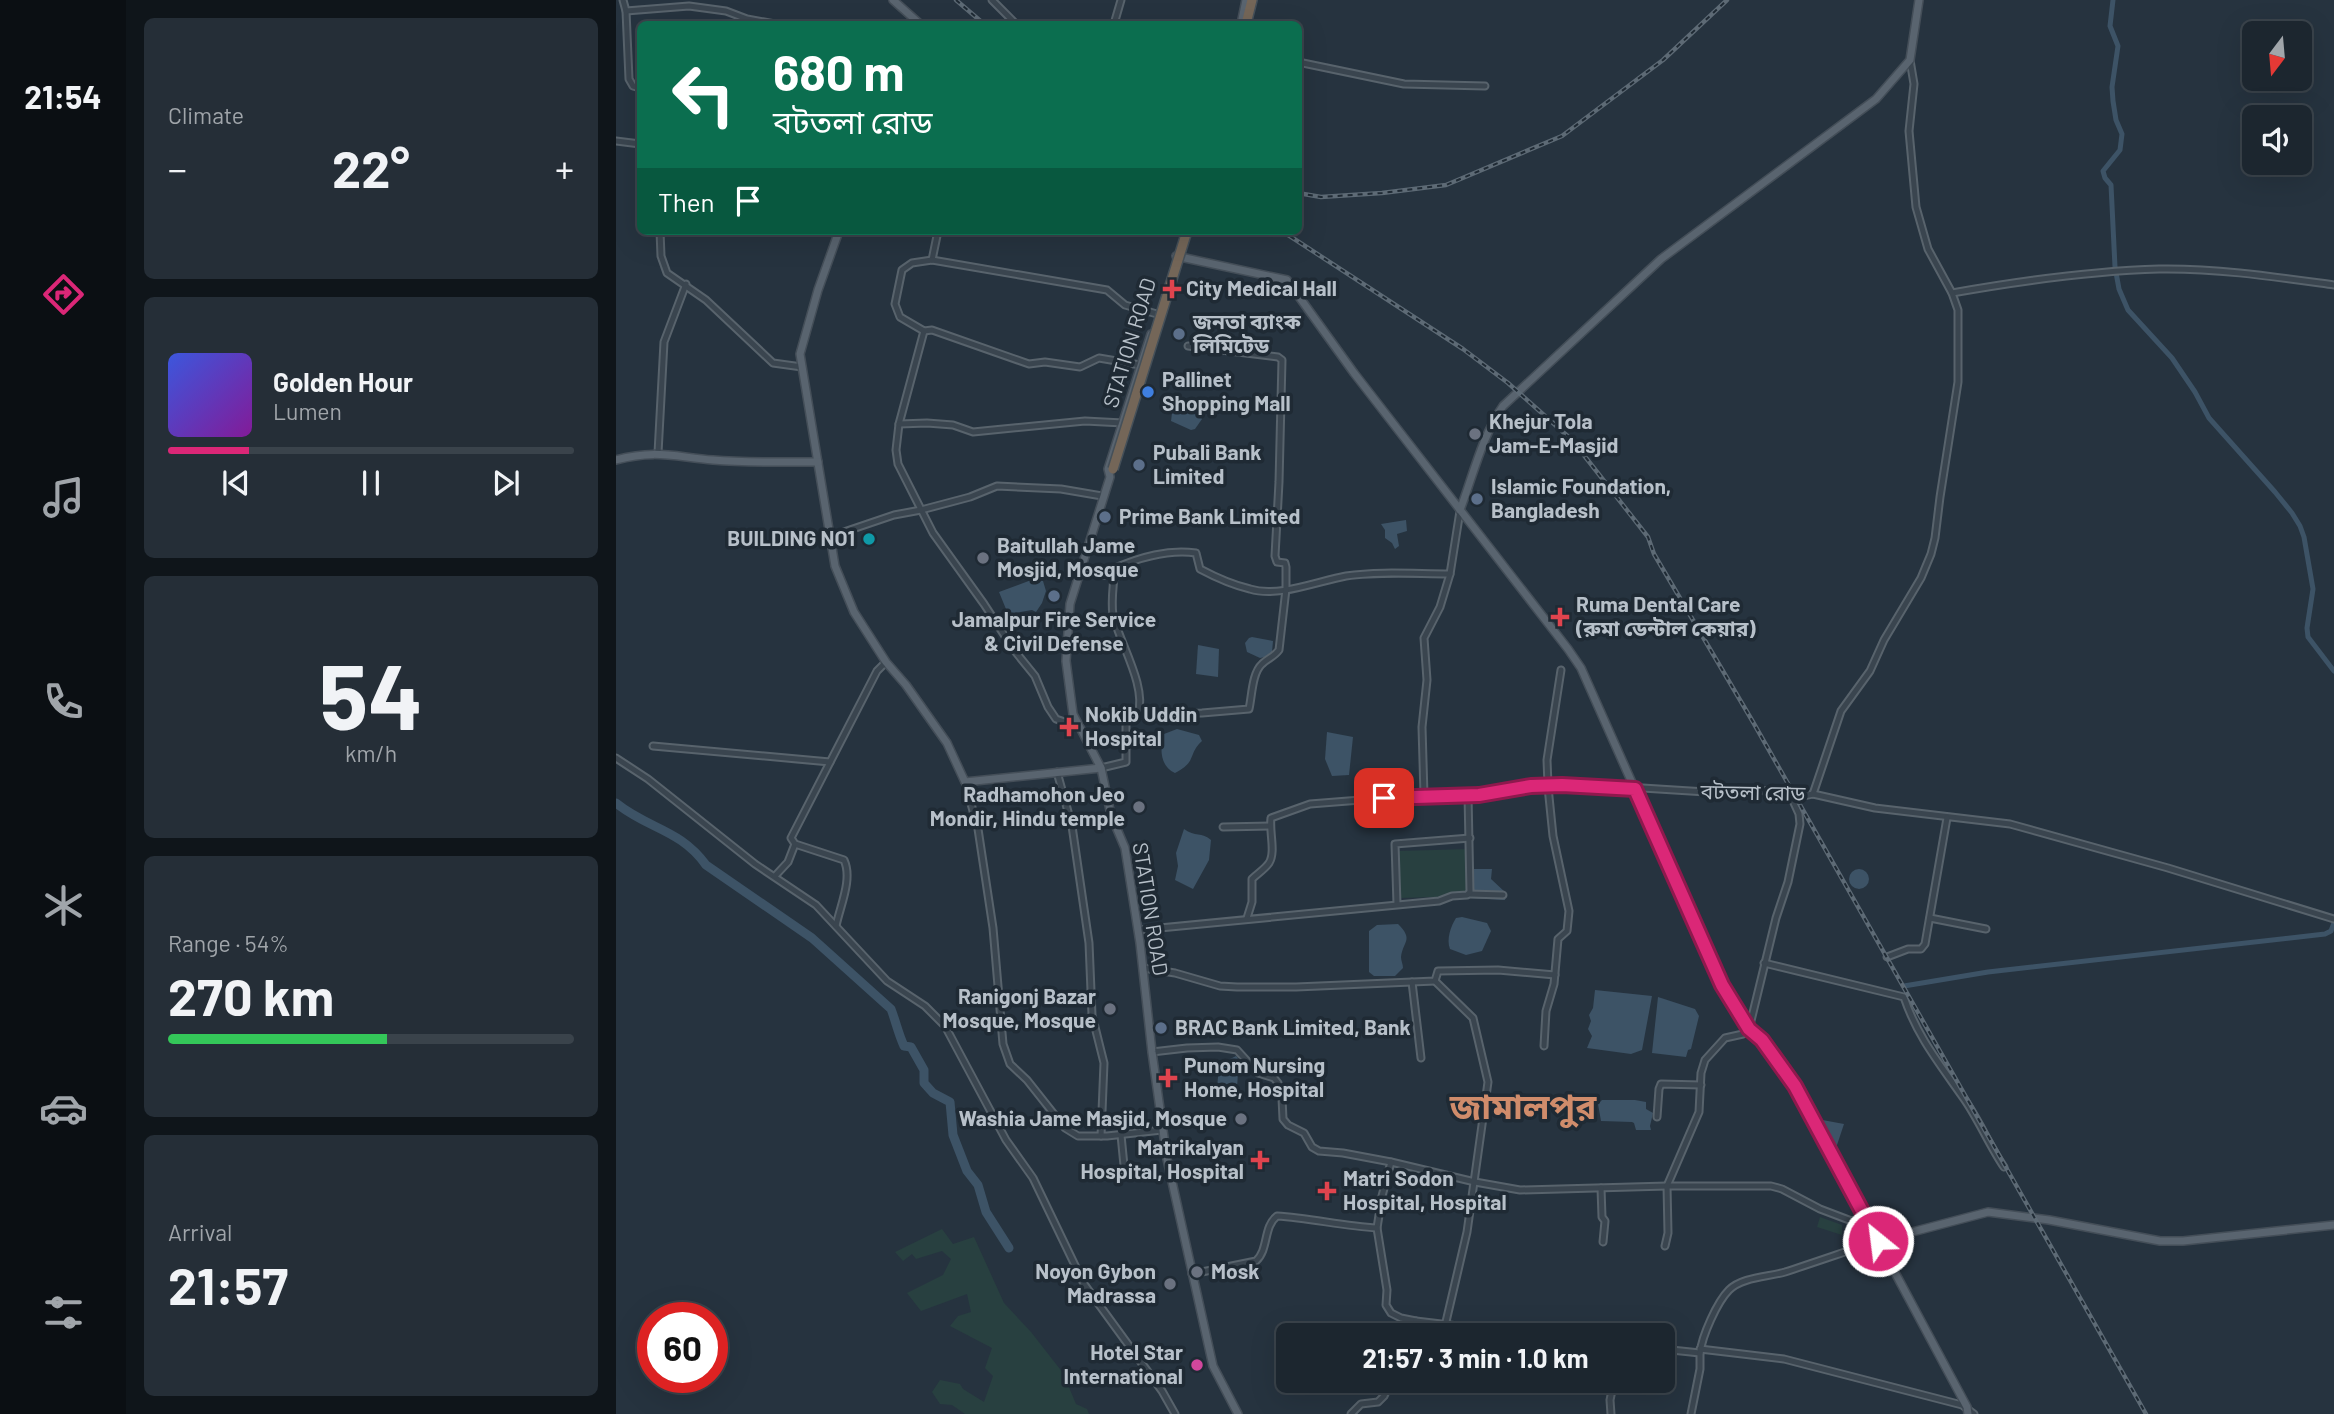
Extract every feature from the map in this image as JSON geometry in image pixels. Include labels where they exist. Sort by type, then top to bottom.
[{"type":"highway","points":[[1248,21],[1252,0]]},
{"type":"highway","points":[[1111,473],[1184,235]]},
{"type":"main road","points":[[893,0],[917,21]]},
{"type":"main road","points":[[1242,21],[1246,0]]},
{"type":"main road","points":[[1461,510],[1496,417],[1521,389],[1661,259],[1876,99],[1910,60],[1919,0]]},
{"type":"main road","points":[[838,235],[818,290],[800,354],[835,566],[855,612],[886,663],[906,685],[947,743],[965,782],[1101,768]]},
{"type":"main road","name":"STATION ROAD","points":[[1183,235],[1108,469],[1111,473],[1070,604],[1066,661],[1073,714],[1101,768],[1111,815],[1125,848],[1139,930],[1163,1130],[1213,1366],[1238,1414]]},
{"type":"main road","points":[[1175,256],[1287,280],[1354,373],[1581,668],[1722,985],[1749,1029],[1762,1040],[1795,1086],[1967,1411]]},
{"type":"main road","points":[[616,460],[633,455],[658,453],[713,460],[818,462]]},
{"type":"main road","points":[[1878,1241],[1988,1212],[2049,1220],[2160,1241],[2183,1241],[2334,1224]]},
{"type":"street","points":[[623,0],[626,11],[629,79],[637,87]]},
{"type":"street","points":[[992,0],[1013,21]]},
{"type":"street","points":[[1115,21],[1121,0]]},
{"type":"street","points":[[626,11],[689,6],[726,11],[744,21]]},
{"type":"street","points":[[1813,794],[1841,711],[1870,671],[1884,640],[1921,578],[1936,538],[1958,382],[1958,310],[1952,293],[1928,249],[1918,216],[1909,131],[1914,84],[1910,60]]},
{"type":"street","points":[[1302,63],[1404,84],[1485,86]]},
{"type":"street","points":[[616,141],[637,144]]},
{"type":"street","points":[[660,235],[660,256],[667,273],[706,300],[773,363],[802,367]]},
{"type":"street","points":[[932,260],[937,235]]},
{"type":"street","points":[[1140,365],[1099,358],[1080,367],[1045,362],[1029,363],[932,330],[924,331],[900,317],[895,304],[902,270],[912,263],[932,260],[1107,290],[1125,304],[1157,314]]},
{"type":"street","points":[[1952,293],[2065,275],[2161,269],[2252,274],[2334,285]]},
{"type":"street","points":[[658,453],[664,342],[685,284]]},
{"type":"street","points":[[924,331],[899,424],[896,450],[898,464],[933,534],[1035,676],[1056,719],[1080,727]]},
{"type":"street","points":[[1101,768],[1126,762],[1126,719],[1138,715],[1250,709],[1257,670],[1279,650],[1286,589],[1286,566],[1277,562],[1275,556],[1282,360],[1278,357],[1188,346]]},
{"type":"street","points":[[899,424],[953,425],[972,432],[1085,421],[1123,423]]},
{"type":"street","points":[[830,537],[894,515],[970,497],[997,486],[1061,489],[1102,496]]},
{"type":"street","points":[[1424,795],[1422,727],[1427,680],[1424,638],[1440,607],[1450,574],[1461,510]]},
{"type":"street","points":[[1138,715],[1139,698],[1133,669],[1113,612],[1115,568],[1134,560],[1182,551],[1196,553],[1200,569],[1251,590],[1266,591],[1347,576],[1450,574]]},
{"type":"street","points":[[1079,573],[1114,576]]},
{"type":"street","points":[[836,926],[846,884],[844,860],[795,844],[790,838],[877,671],[886,663]]},
{"type":"street","points":[[1544,1046],[1546,1011],[1555,975],[1558,939],[1567,932],[1569,911],[1553,836],[1547,760],[1560,670]]},
{"type":"street","points":[[653,746],[830,762]]},
{"type":"street","points":[[616,758],[648,779],[734,848],[816,905],[887,981],[925,1006],[945,1026],[1006,1140],[1033,1178],[1084,1284],[1163,1391],[1175,1414]]},
{"type":"street","points":[[1057,772],[1072,827],[1089,943],[1092,1015],[1104,1063],[1101,1136]]},
{"type":"street","points":[[965,782],[978,829],[993,928],[1003,1044],[1010,1064],[1027,1080],[1065,1128],[1078,1136],[1163,1130]]},
{"type":"street","name":"বটতলা রোড","points":[[1270,826],[1271,818],[1310,804],[1424,795],[1468,795],[1531,786],[1706,792],[1788,789],[1794,795],[1804,797],[1813,794],[1875,808],[2010,824],[2168,868],[2333,919]]},
{"type":"street","points":[[1665,1246],[1668,1233],[1667,1186],[1699,1112],[1701,1073],[1706,1060],[1724,1038],[1743,1034],[1749,1029],[1788,882],[1800,824],[1788,789]]},
{"type":"street","points":[[1468,795],[1469,894]]},
{"type":"street","points":[[1887,957],[1908,949],[1922,949],[1925,944],[1947,818]]},
{"type":"street","points":[[1223,828],[1270,826],[1272,856],[1268,865],[1252,879],[1252,902],[1247,918]]},
{"type":"street","points":[[1397,904],[1395,844],[1469,838]]},
{"type":"street","points":[[775,876],[788,862],[795,844]]},
{"type":"street","points":[[1139,930],[1439,901],[1469,894],[1503,895]]},
{"type":"street","points":[[1930,918],[1986,929]]},
{"type":"street","points":[[1765,963],[1904,997],[1914,1027],[1963,1096],[2004,1167]]},
{"type":"street","points":[[1143,968],[1175,973],[1220,986],[1237,987],[1435,981],[1473,1018],[1488,1082],[1467,1232],[1446,1323]]},
{"type":"street","points":[[1435,981],[1438,971],[1498,970],[1555,975]]},
{"type":"street","points":[[1412,982],[1420,1058]]},
{"type":"street","points":[[1152,1052],[1198,1047],[1237,1050],[1258,1073],[1274,1078],[1282,1098],[1283,1119],[1288,1125],[1304,1133],[1312,1147],[1319,1152],[1343,1153],[1391,1162],[1520,1190],[1771,1186],[1870,1228]]},
{"type":"street","points":[[1657,1117],[1661,1084],[1701,1085]]},
{"type":"street","points":[[1121,1135],[1125,1176]]},
{"type":"street","points":[[1391,1162],[1377,1228],[1387,1290],[1386,1305],[1401,1318],[1428,1323]]},
{"type":"street","points":[[1601,1188],[1602,1217],[1605,1221],[1603,1242]]},
{"type":"street","points":[[1192,1274],[1256,1261],[1262,1256],[1271,1220],[1277,1216],[1377,1228]]},
{"type":"street","points":[[1692,1414],[1700,1369],[1700,1351],[1718,1306],[1730,1289],[1740,1283],[1878,1241]]},
{"type":"street","points":[[1675,1350],[1784,1359],[1974,1414]]},
{"type":"street","points":[[1351,1414],[1355,1407],[1361,1404],[1378,1402],[1384,1393]]},
{"type":"street","points":[[1611,1393],[1611,1414]]},
{"type":"green space","points":[[1470,849],[1471,896],[1399,898],[1398,851]]},
{"type":"green space","points":[[1820,1217],[1842,1225],[1842,1235],[1817,1227]]},
{"type":"green space","points":[[942,1229],[953,1244],[974,1237],[1004,1303],[1063,1373],[1076,1404],[1087,1409],[1089,1414],[965,1414],[952,1405],[940,1404],[932,1392],[940,1380],[960,1384],[963,1389],[984,1402],[993,1376],[985,1368],[992,1348],[950,1326],[958,1316],[971,1312],[967,1294],[921,1311],[907,1293],[943,1275],[951,1259],[942,1251],[916,1259],[912,1254],[903,1261],[895,1252]]},
{"type":"water","points":[[1198,411],[1202,419],[1195,429],[1191,430],[1171,421],[1172,413]]},
{"type":"water","points":[[1406,520],[1407,531],[1397,534],[1399,546],[1395,549],[1385,538],[1385,530],[1381,524]]},
{"type":"water","points":[[1034,579],[1043,581],[1046,591],[1036,612],[1032,610],[1008,614],[999,592]]},
{"type":"water","points":[[1252,637],[1273,641],[1269,656],[1260,658],[1247,652],[1245,643]]},
{"type":"water","points":[[1198,645],[1219,649],[1218,677],[1196,674]]},
{"type":"water","points":[[1177,729],[1199,735],[1202,741],[1187,765],[1175,773],[1163,761],[1162,745],[1164,734]]},
{"type":"water","points":[[1327,732],[1353,737],[1349,775],[1332,776],[1325,759]]},
{"type":"water","points":[[1184,829],[1211,840],[1209,860],[1193,889],[1175,880],[1178,866],[1176,853]]},
{"type":"water","points":[[1471,869],[1492,869],[1491,879],[1506,893],[1505,900],[1471,898]]},
{"type":"water","points":[[1859,869],[1866,872],[1869,879],[1866,886],[1859,889],[1852,886],[1849,879],[1852,872]]},
{"type":"water","points":[[1456,918],[1487,923],[1491,931],[1482,951],[1466,955],[1450,949],[1451,929]]},
{"type":"water","points":[[1398,924],[1407,937],[1401,957],[1403,968],[1395,976],[1374,976],[1369,972],[1369,931],[1377,925]]},
{"type":"water","points":[[1595,990],[1652,996],[1642,1050],[1631,1054],[1587,1048],[1592,1036],[1588,1029]]},
{"type":"water","points":[[1658,997],[1695,1009],[1699,1016],[1691,1049],[1686,1057],[1652,1053]]},
{"type":"water","points":[[1236,1056],[1247,1068],[1238,1073],[1237,1088],[1217,1088],[1219,1066],[1228,1066],[1230,1059]]},
{"type":"water","points":[[1602,1100],[1646,1102],[1646,1109],[1653,1113],[1651,1130],[1636,1130],[1632,1122],[1601,1121],[1598,1104]]},
{"type":"water","points":[[1817,1119],[1844,1124],[1835,1151]]},
{"type":"waterway","points":[[2113,0],[2110,26],[2118,46],[2112,87],[2116,120],[2122,134],[2120,150],[2103,171],[2111,185],[2115,267],[2119,289],[2128,310],[2172,358],[2209,418],[2275,492],[2300,526],[2313,589],[2308,637],[2334,671]]},
{"type":"waterway","points":[[616,803],[640,819],[675,836],[706,865],[812,938],[891,1009],[904,1046],[911,1047],[924,1070],[924,1083],[933,1093],[950,1102],[953,1135],[967,1171],[978,1185],[986,1212],[1009,1248]]},
{"type":"waterway","points":[[1904,986],[1988,972],[2325,934],[2331,931],[2334,923]]},
{"type":"railway","points":[[956,0],[980,21]]},
{"type":"railway","points":[[1302,194],[1321,197],[1446,185],[1562,136],[1663,60],[1727,0]]},
{"type":"railway","points":[[1288,235],[1463,349],[1508,383],[1572,440],[1648,537],[1654,554],[1753,722],[2146,1414]]},
{"type":"place","name":"City Medical Hall","points":[[1172,289]]},
{"type":"place","name":"জনতা ব্যাংক লিমিটেড","points":[[1179,334]]},
{"type":"place","name":"Pallinet Shopping Mall","points":[[1148,392]]},
{"type":"place","name":"Khejur Tola Jam-E-Masjid","points":[[1475,434]]},
{"type":"place","name":"Pubali Bank Limited","points":[[1139,465]]},
{"type":"place","name":"Islamic Foundation, Bangladesh","points":[[1477,499]]},
{"type":"place","name":"Prime Bank Limited","points":[[1105,517]]},
{"type":"place","name":"BUILDING NO1","points":[[869,539]]},
{"type":"place","name":"Baitullah Jame Mosjid, Mosque","points":[[983,558]]},
{"type":"place","name":"Jamalpur Fire Service & Civil Defense","points":[[1054,596]]},
{"type":"place","name":"Ruma Dental Care (রুমা ডেন্টাল কেয়ার)","points":[[1560,617]]},
{"type":"place","name":"Nokib Uddin Hospital","points":[[1069,727]]},
{"type":"place","name":"Radhamohon Jeo Mondir, Hindu temple","points":[[1139,807]]},
{"type":"place","name":"Ranigonj Bazar Mosque, Mosque","points":[[1110,1009]]},
{"type":"place","name":"BRAC Bank Limited, Bank","points":[[1161,1028]]},
{"type":"place","name":"Punom Nursing Home, Hospital","points":[[1168,1078]]},
{"type":"place","name":"Washia Jame Masjid, Mosque","points":[[1241,1119]]},
{"type":"place","name":"Matrikalyan Hospital, Hospital","points":[[1260,1160]]},
{"type":"place","name":"Matri Sodon Hospital, Hospital","points":[[1327,1191]]},
{"type":"place","name":"Mosk","points":[[1197,1272]]},
{"type":"place","name":"Noyon Gybon Madrassa","points":[[1170,1284]]},
{"type":"place","name":"Hotel Star International","points":[[1197,1365]]},
{"type":"district","name":"জামালপুর","points":[[1523,1107]]},
{"type":"route","points":[[1384,798],[1479,795],[1548,785],[1635,789],[1722,985],[1741,1018],[1774,1055],[1795,1086],[1878,1241]]}]
